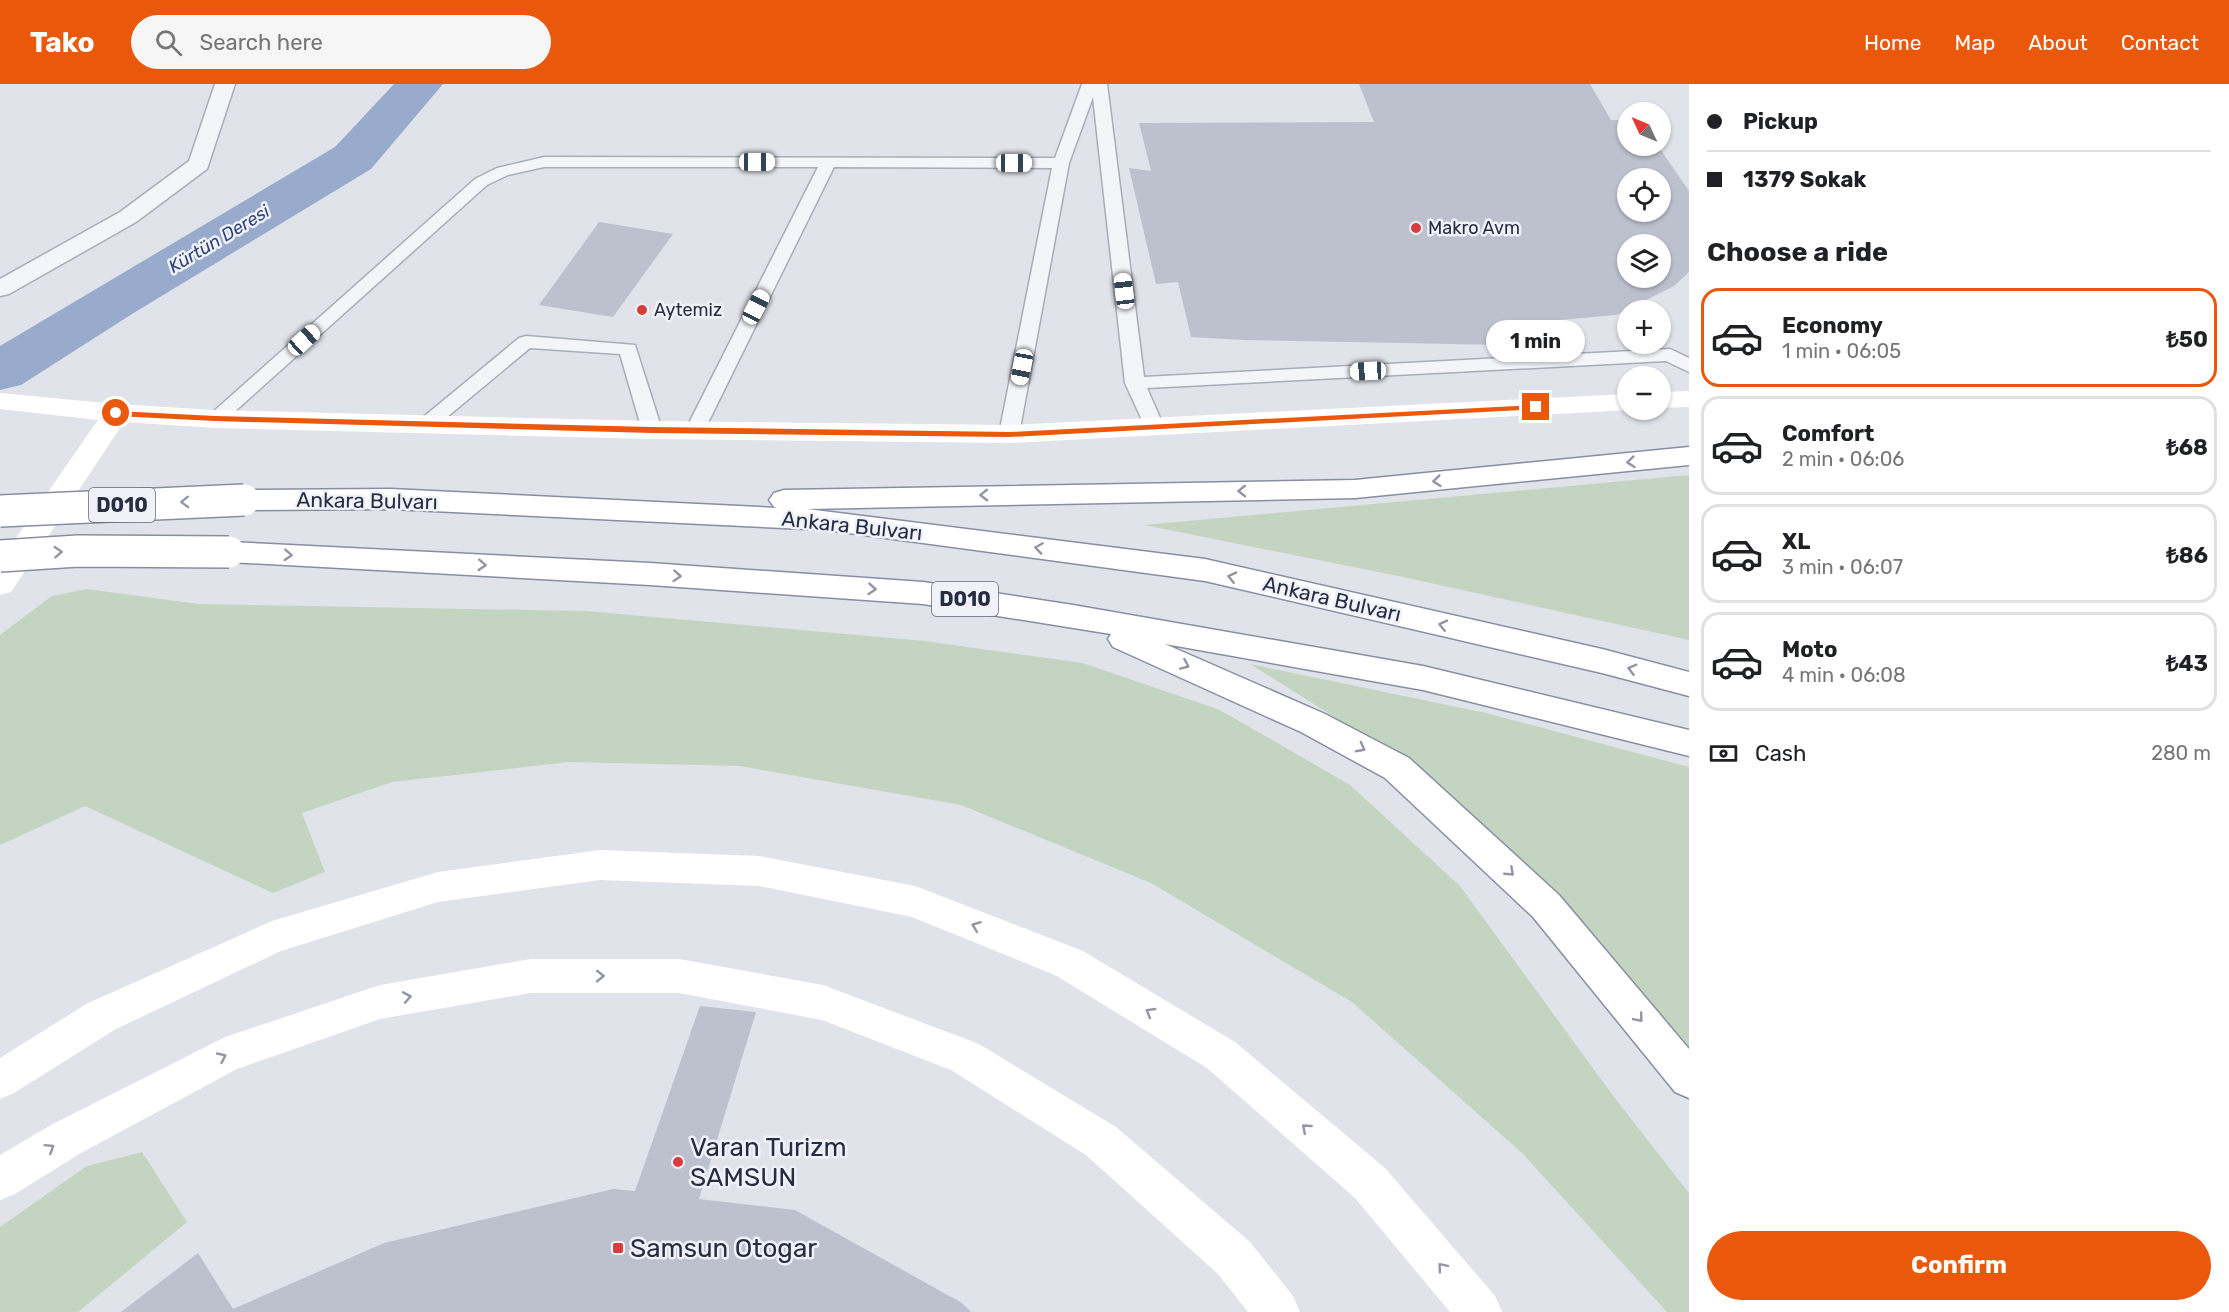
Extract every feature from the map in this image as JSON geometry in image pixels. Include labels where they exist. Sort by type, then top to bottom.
[{"type":"main road","points":[[1671,400],[1689,399]]},
{"type":"main road","points":[[0,401],[215,419],[695,431],[1009,434],[1617,403]]},
{"type":"main road","points":[[0,584],[110,412]]},
{"type":"main road","points":[[635,511],[814,497],[1355,489],[1689,456]]},
{"type":"main road","name":"Ankara Bulvarı","points":[[0,511],[244,500],[391,499],[826,520],[1205,570],[1602,661],[1689,684]]},
{"type":"main road","name":"D010","points":[[0,556],[78,550],[229,552],[639,573],[923,593],[1073,616],[1423,678],[1689,742]]},
{"type":"main road","points":[[1073,616],[1302,718],[1397,768],[1546,906],[1689,1079]]},
{"type":"main road","points":[[0,1080],[102,1016],[272,937],[438,887],[600,866],[759,871],[915,902],[1069,963],[1221,1055],[1370,1183],[1479,1312]]},
{"type":"main road","points":[[0,1179],[66,1139],[225,1055],[380,1002],[531,976],[679,976],[823,1003],[965,1057],[1101,1141],[1234,1258],[1277,1312]]},
{"type":"street","points":[[0,289],[128,216],[199,164],[225,84]]},
{"type":"lane","points":[[1009,434],[1061,163],[1090,84]]},
{"type":"lane","points":[[1099,84],[1135,383],[1154,427]]},
{"type":"lane","points":[[215,419],[481,182],[503,171],[544,162],[1061,163]]},
{"type":"lane","points":[[695,431],[828,162]]},
{"type":"lane","points":[[428,423],[526,342],[627,349],[652,430]]},
{"type":"lane","points":[[1135,383],[1670,355],[1689,366]]},
{"type":"green space","points":[[1689,475],[1689,640],[1403,577],[1144,525]]},
{"type":"green space","points":[[87,589],[198,604],[586,611],[924,641],[1083,663],[1220,710],[1350,785],[1460,886],[1614,1097],[1689,1193],[1689,1312],[1667,1312],[1522,1153],[1352,1002],[1151,883],[961,805],[740,766],[569,762],[392,782],[302,813],[325,872],[273,893],[85,806],[0,845],[0,635],[52,596]]},
{"type":"green space","points":[[1250,664],[1486,713],[1689,767],[1689,1053],[1649,1001],[1510,854],[1385,749]]},
{"type":"green space","points":[[142,1152],[187,1222],[78,1312],[0,1312],[0,1227],[87,1166]]},
{"type":"building","name":"Makro Avm","points":[[1359,84],[1590,84],[1611,120],[1617,120],[1617,156],[1665,156],[1689,191],[1689,272],[1671,288],[1671,234],[1617,234],[1617,288],[1670,288],[1646,300],[1617,300],[1616,315],[1505,325],[1503,345],[1191,337],[1178,282],[1156,284],[1129,168],[1151,171],[1139,123],[1374,122]]},
{"type":"building","points":[[599,222],[673,234],[613,317],[539,305]]},
{"type":"building","name":"Samsun Otogar","points":[[700,1006],[756,1012],[699,1199],[795,1210],[962,1303],[971,1312],[121,1312],[198,1253],[233,1309],[384,1243],[613,1189],[635,1191]]},
{"type":"waterway","name":"Kürtün Deresi","points":[[0,372],[353,158],[420,84]]},
{"type":"place","name":"Makro Avm","points":[[1416,228]]},
{"type":"place","name":"Aytemiz","points":[[642,310]]},
{"type":"place","name":"Varan Turizm SAMSUN","points":[[678,1162]]},
{"type":"place","name":"Samsun Otogar","points":[[618,1248]]},
{"type":"route","points":[[116,413],[215,419],[652,430],[1009,434],[1536,407]]}]
